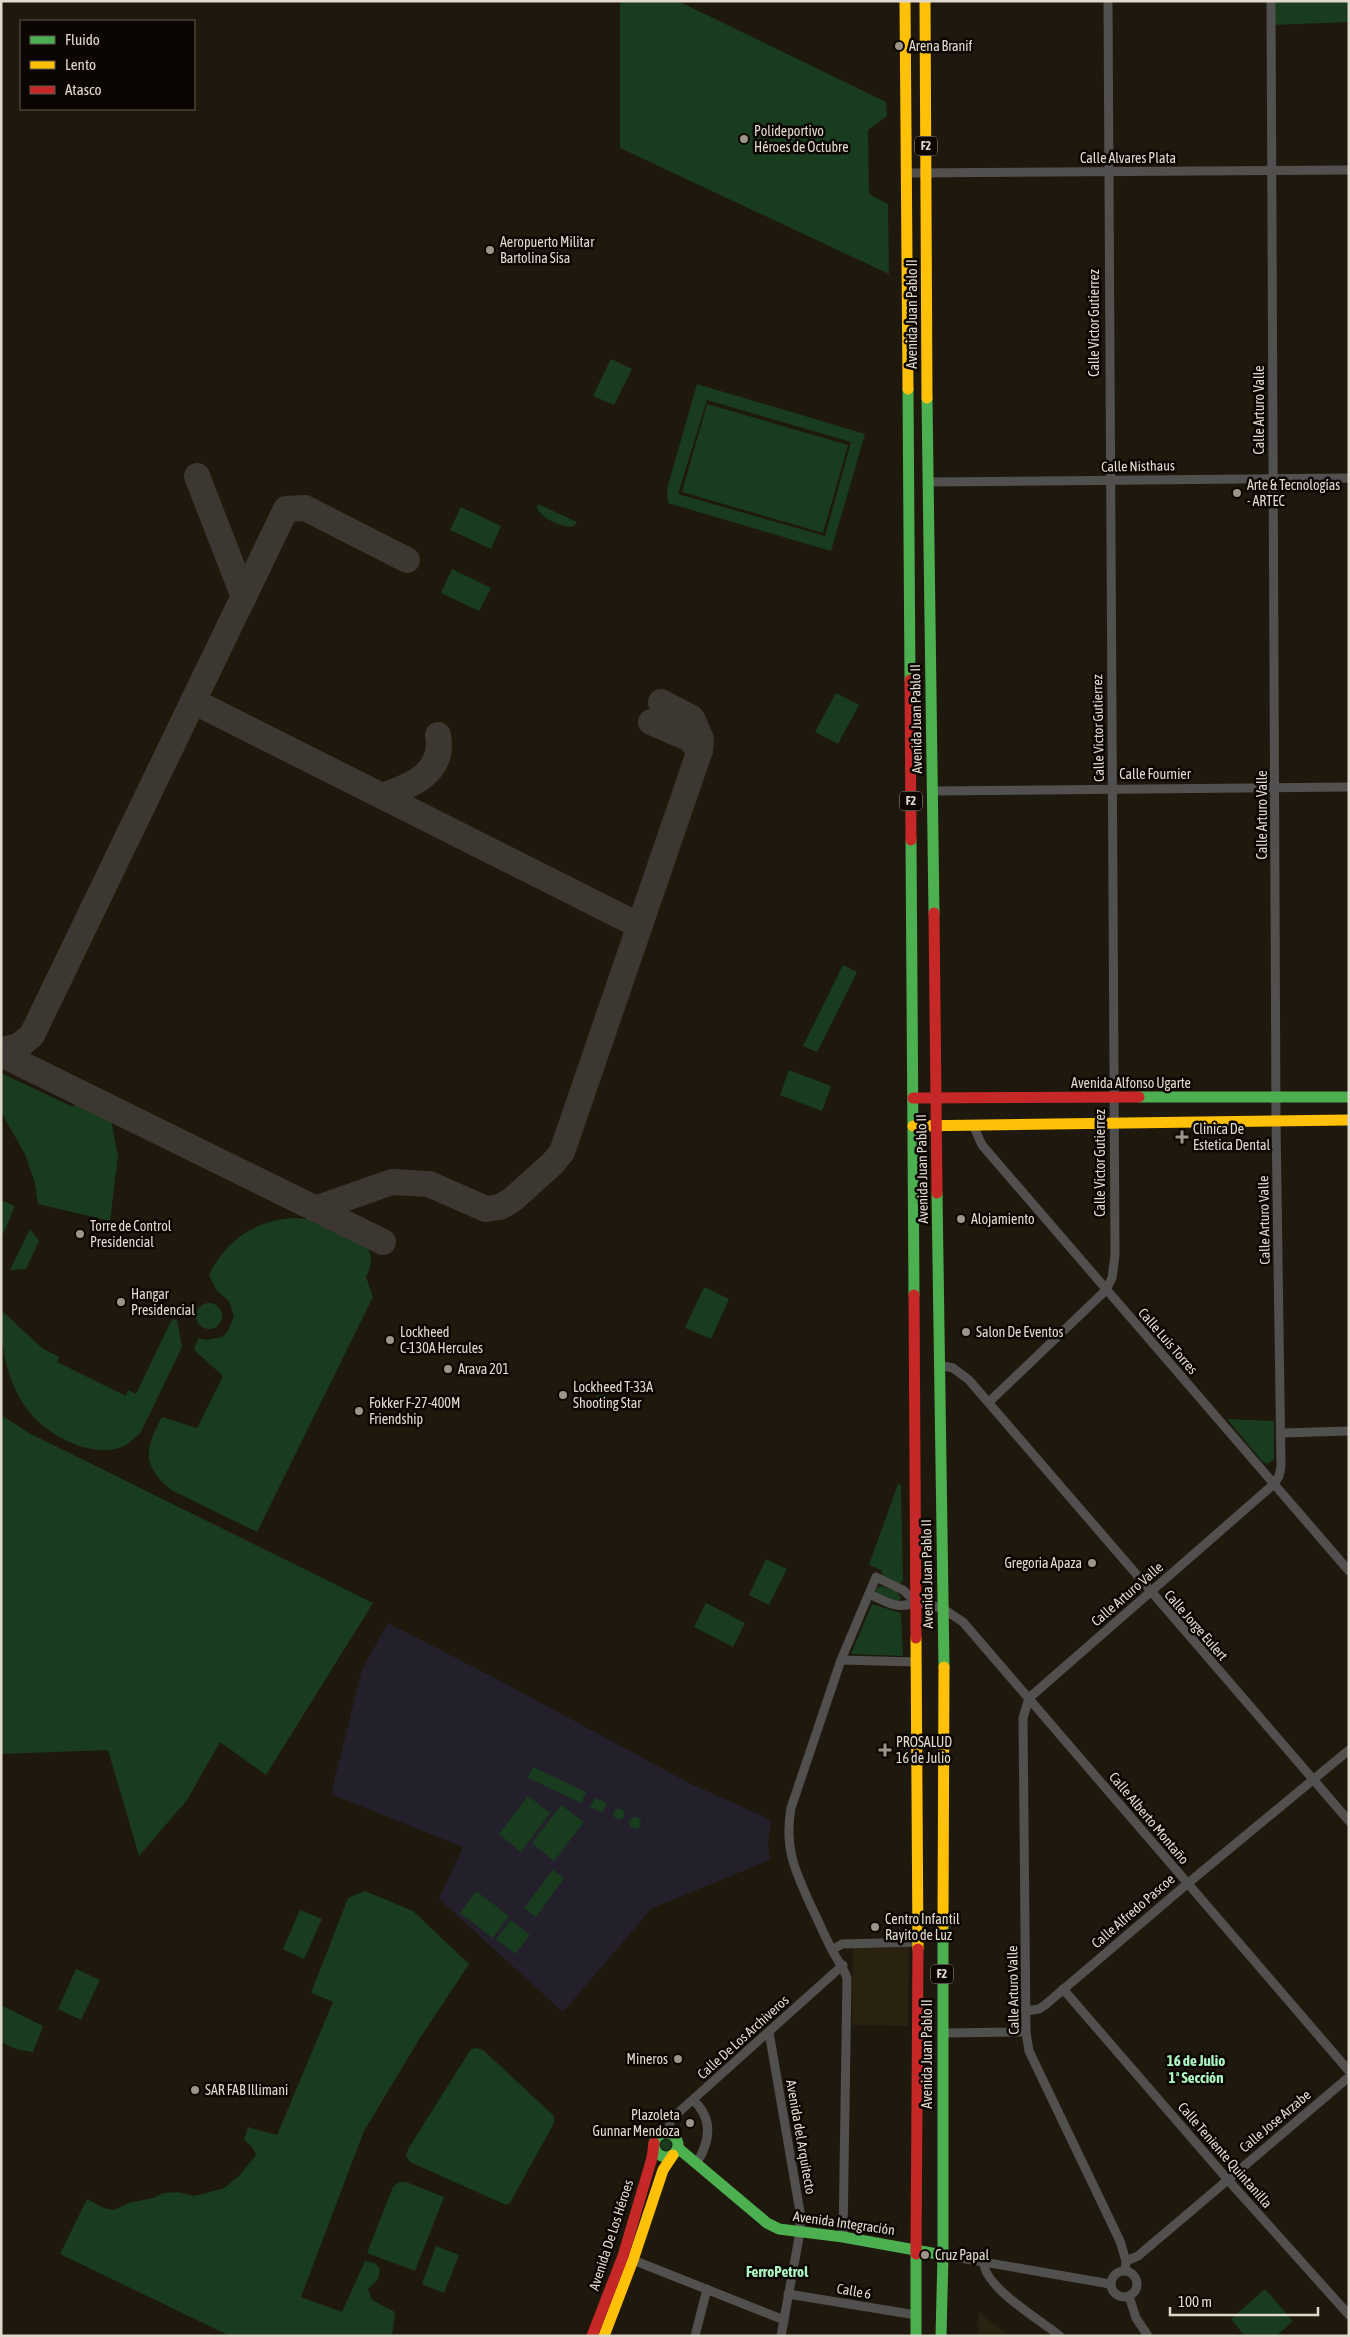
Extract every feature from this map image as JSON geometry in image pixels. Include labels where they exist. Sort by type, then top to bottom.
[{"type":"main road","name":"Avenida Juan Pablo II","points":[[906,1],[918,1942],[916,2336]]},
{"type":"main road","name":"Avenida Juan Pablo II","points":[[925,1],[928,482],[942,1608],[943,2255],[941,2336]]},
{"type":"main road","name":"Avenida Alfonso Ugarte","points":[[913,1098],[1349,1097]]},
{"type":"main road","points":[[913,1126],[1349,1120]]},
{"type":"main road","points":[[669,2133],[676,2137],[675,2152],[665,2157],[658,2154],[654,2143],[661,2134],[669,2133]]},
{"type":"main road","name":"Avenida De Los Héroes","points":[[592,2336],[623,2256],[652,2158],[654,2143]]},
{"type":"main road","name":"Avenida Integración","points":[[675,2152],[696,2164],[767,2223],[779,2229],[843,2237],[943,2255]]},
{"type":"main road","name":"Avenida De Los Héroes","points":[[604,2336],[633,2260],[663,2170],[675,2152]]},
{"type":"street","name":"Calle Victor Gutierrez","points":[[989,1402],[1106,1290],[1112,1278],[1115,1255],[1107,172],[1108,1]]},
{"type":"street","name":"Calle Arturo Valle","points":[[1125,2271],[1126,2260],[1120,2241],[1033,2059],[1026,2032],[1023,1718],[1029,1698],[1274,1484],[1280,1476],[1282,1432],[1276,1121],[1271,1]]},
{"type":"street","name":"Calle Alvares Plata","points":[[908,174],[1349,170]]},
{"type":"street","name":"Calle Nisthaus","points":[[928,482],[1349,478]]},
{"type":"street","name":"Calle Fournier","points":[[932,791],[1349,787]]},
{"type":"street","name":"Calle Luis Torres","points":[[973,1125],[982,1145],[1349,1571]]},
{"type":"street","name":"Calle Jorge Eulert","points":[[939,1365],[961,1373],[989,1402],[1150,1592],[1349,1821]]},
{"type":"street","points":[[1282,1432],[1349,1431]]},
{"type":"street","points":[[843,2237],[847,1978],[843,1965],[832,1950],[795,1871],[790,1857],[787,1828],[791,1808],[841,1660],[876,1577],[903,1590],[915,1602],[904,1607],[896,1606],[869,1594]]},
{"type":"street","name":"Calle Alberto Montaño","points":[[915,1602],[942,1608],[963,1622],[1349,2071]]},
{"type":"street","points":[[841,1660],[916,1662]]},
{"type":"street","name":"Calle Alfredo Pascoe","points":[[1026,2011],[1039,2009],[1064,1989],[1349,1750]]},
{"type":"street","points":[[832,1950],[842,1944],[918,1942]]},
{"type":"street","name":"Calle De Los Archiveros","points":[[669,2133],[670,2120],[843,1965]]},
{"type":"street","name":"Calle Teniente Quintanilla","points":[[1064,1989],[1228,2180],[1349,2315]]},
{"type":"street","name":"Avenida del Arquitecto","points":[[769,2032],[800,2212],[800,2232],[782,2336]]},
{"type":"street","points":[[942,2033],[1026,2032]]},
{"type":"street","name":"Calle Jose Arzabe","points":[[1126,2260],[1138,2256],[1349,2077]]},
{"type":"street","points":[[693,2100],[700,2107],[708,2127],[705,2149],[696,2164]]},
{"type":"street","points":[[943,2255],[984,2264],[1110,2284]]},
{"type":"street","points":[[633,2260],[784,2320]]},
{"type":"street","points":[[984,2264],[985,2271],[994,2284],[1060,2336]]},
{"type":"street","points":[[1125,2271],[1132,2274],[1137,2282],[1135,2290],[1129,2296],[1117,2296],[1110,2284],[1116,2273],[1125,2271]]},
{"type":"street","points":[[695,2336],[707,2289]]},
{"type":"street","name":"Calle 6","points":[[788,2294],[916,2315]]},
{"type":"street","points":[[1129,2296],[1136,2318],[1145,2335]]},
{"type":"shaded area","points":[[388,1623],[493,1677],[691,1784],[771,1820],[768,1843],[770,1860],[652,1908],[563,2012],[439,1899],[463,1847],[331,1794],[362,1669]]},
{"type":"shaded area","points":[[853,1945],[909,1945],[908,2026],[852,2025]]},
{"type":"shaded area","points":[[979,2312],[1009,2336],[978,2336]]},
{"type":"green space","name":"Polideportivo Héroes de Octubre","points":[[620,1],[678,1],[886,102],[887,116],[868,130],[869,194],[888,204],[889,274],[620,148]]},
{"type":"green space","points":[[1273,1],[1349,1],[1349,22],[1273,25]]},
{"type":"green space","points":[[611,359],[632,369],[614,405],[593,396]]},
{"type":"green space","points":[[697,384],[865,434],[831,551],[668,503],[667,489]],"holes":[[[707,400],[851,442],[825,536],[678,494]]]},
{"type":"green space","points":[[707,404],[848,445],[823,533],[682,492]]},
{"type":"green space","points":[[538,504],[577,522],[574,526],[564,526],[553,522],[539,512]]},
{"type":"green space","points":[[461,507],[501,526],[491,549],[450,530]]},
{"type":"green space","points":[[452,569],[491,588],[479,611],[441,593]]},
{"type":"green space","points":[[836,693],[859,705],[838,744],[815,732]]},
{"type":"green space","points":[[843,965],[857,972],[817,1052],[803,1046]]},
{"type":"green space","points":[[789,1070],[831,1086],[822,1111],[780,1095]]},
{"type":"green space","points":[[1,1073],[73,1107],[76,1102],[111,1120],[118,1155],[110,1221],[38,1204],[35,1183],[25,1154],[1,1112]]},
{"type":"green space","points":[[1,1200],[15,1206],[1,1239]]},
{"type":"green space","points":[[294,1218],[320,1222],[358,1240],[368,1249],[371,1261],[366,1277],[373,1297],[257,1532],[171,1490],[161,1481],[150,1464],[149,1447],[162,1417],[197,1428],[223,1376],[194,1350],[198,1338],[206,1340],[222,1337],[228,1331],[234,1316],[229,1301],[217,1291],[209,1275],[216,1263],[233,1242],[243,1234],[267,1223]]},
{"type":"green space","points":[[30,1229],[39,1241],[26,1269],[10,1270]]},
{"type":"green space","points":[[704,1287],[729,1299],[711,1339],[685,1328]]},
{"type":"green space","points":[[209,1303],[218,1307],[222,1316],[218,1325],[209,1329],[200,1325],[196,1316],[200,1307]]},
{"type":"green space","points":[[1,1310],[42,1348],[59,1357],[57,1362],[126,1396],[128,1390],[136,1394],[172,1319],[177,1320],[182,1347],[141,1432],[119,1448],[91,1449],[76,1445],[62,1438],[37,1420],[20,1398],[10,1377],[4,1355]]},
{"type":"green space","points":[[599,1394],[605,1394],[609,1401],[605,1408],[599,1408],[595,1404],[595,1398]]},
{"type":"green space","points":[[1,1415],[29,1433],[373,1603],[266,1775],[220,1742],[187,1800],[139,1856],[108,1750],[1,1754]]},
{"type":"green space","points":[[1227,1419],[1274,1421],[1274,1460],[1267,1464],[1263,1462]]},
{"type":"green space","points":[[898,1484],[901,1485],[903,1581],[900,1584],[884,1578],[881,1570],[869,1565]]},
{"type":"green space","points":[[766,1559],[787,1569],[769,1605],[749,1595]]},
{"type":"green space","points":[[880,1586],[897,1591],[901,1598],[899,1602],[876,1593],[876,1589]]},
{"type":"green space","points":[[706,1603],[745,1623],[733,1647],[694,1627]]},
{"type":"green space","points":[[872,1604],[901,1613],[903,1656],[851,1654]]},
{"type":"green space","points":[[533,1767],[586,1792],[581,1803],[528,1778]]},
{"type":"green space","points":[[528,1796],[550,1813],[521,1852],[499,1834]]},
{"type":"green space","points":[[595,1798],[607,1803],[602,1813],[590,1807]]},
{"type":"green space","points":[[561,1805],[584,1822],[554,1861],[532,1843]]},
{"type":"green space","points":[[617,1809],[621,1809],[624,1814],[623,1818],[617,1819],[614,1816],[614,1812]]},
{"type":"green space","points":[[633,1817],[637,1817],[641,1823],[637,1829],[633,1829],[629,1825],[629,1821]]},
{"type":"green space","points":[[553,1870],[564,1878],[536,1917],[524,1908]]},
{"type":"green space","points":[[365,1891],[413,1911],[469,1964],[420,2038],[364,2131],[301,2297],[342,2312],[365,2261],[375,2263],[380,2269],[378,2279],[368,2289],[372,2300],[395,2312],[392,2336],[230,2336],[60,2254],[87,2199],[104,2208],[114,2210],[128,2203],[153,2198],[164,2193],[177,2192],[195,2196],[224,2188],[238,2177],[256,2155],[252,2147],[244,2140],[248,2127],[277,2135],[333,2002],[311,1993],[348,1898]]},
{"type":"green space","points":[[476,1891],[509,1916],[493,1938],[460,1913]]},
{"type":"green space","points":[[300,1910],[322,1919],[304,1959],[283,1949]]},
{"type":"green space","points":[[511,1920],[530,1935],[515,1954],[496,1939]]},
{"type":"green space","points":[[76,1969],[100,1980],[81,2020],[58,2009]]},
{"type":"green space","points":[[1,2005],[43,2026],[33,2052],[16,2049],[1,2042]]},
{"type":"green space","points":[[471,2049],[483,2050],[554,2116],[554,2123],[510,2203],[506,2205],[410,2162],[406,2156],[408,2149]]},
{"type":"green space","points":[[666,2139],[672,2145],[666,2151],[660,2145]]},
{"type":"green space","points":[[399,2182],[406,2182],[444,2197],[415,2271],[367,2253],[393,2187]]},
{"type":"green space","points":[[436,2246],[459,2255],[444,2293],[422,2284]]},
{"type":"green space","points":[[1265,2289],[1293,2321],[1276,2336],[1245,2336],[1231,2319]]},
{"type":"taxiway","points":[[197,476],[244,597]]},
{"type":"taxiway","points":[[1,1050],[19,1046],[32,1035],[286,509],[305,508],[407,560]]},
{"type":"taxiway","points":[[193,701],[640,926]]},
{"type":"taxiway","points":[[315,1209],[392,1182],[429,1184],[486,1209],[500,1207],[512,1200],[552,1164],[562,1152],[700,750],[701,739],[692,718],[661,702]]},
{"type":"taxiway","points":[[651,722],[688,738],[700,750]]},
{"type":"taxiway","points":[[382,796],[404,788],[424,776],[436,759],[439,748],[438,735]]},
{"type":"taxiway","points":[[1,1054],[383,1242]]},
{"type":"traffic: fast","points":[[908,389],[910,680]]},
{"type":"traffic: fast","points":[[927,398],[934,913]]},
{"type":"traffic: fast","points":[[911,840],[914,1295]]},
{"type":"traffic: fast","points":[[1139,1097],[1349,1097]]},
{"type":"traffic: fast","points":[[937,1193],[944,1667]]},
{"type":"traffic: fast","points":[[941,2336],[943,2255],[943,1925]]},
{"type":"traffic: fast","points":[[666,2133],[675,2136],[678,2145],[675,2154],[666,2157],[657,2154],[654,2145],[657,2136],[666,2133]]},
{"type":"traffic: fast","points":[[678,2148],[767,2223],[779,2229],[843,2237],[943,2255]]},
{"type":"traffic: fast","points":[[916,2254],[916,2336]]},
{"type":"traffic: slow","points":[[905,1],[908,389]]},
{"type":"traffic: slow","points":[[925,1],[927,398]]},
{"type":"traffic: slow","points":[[913,1126],[1349,1120]]},
{"type":"traffic: slow","points":[[916,1638],[918,1949]]},
{"type":"traffic: slow","points":[[943,1925],[944,1667]]},
{"type":"traffic: slow","points":[[604,2336],[633,2260],[663,2170],[673,2155]]},
{"type":"traffic: jam","points":[[910,680],[911,840]]},
{"type":"traffic: jam","points":[[934,913],[937,1193]]},
{"type":"traffic: jam","points":[[913,1098],[1139,1097]]},
{"type":"traffic: jam","points":[[914,1295],[916,1638]]},
{"type":"traffic: jam","points":[[916,2254],[918,1949]]},
{"type":"traffic: jam","points":[[592,2336],[623,2256],[652,2158],[654,2143]]},
{"type":"place","name":"Arena Branif","points":[[899,46]]},
{"type":"place","name":"Polideportivo Héroes de Octubre","points":[[744,139]]},
{"type":"place","name":"Aeropuerto Militar Bartolina Sisa","points":[[490,250]]},
{"type":"place","name":"Arte & Tecnologías - ARTEC","points":[[1237,493]]},
{"type":"place","name":"Clinica De Estetica Dental","points":[[1182,1137]]},
{"type":"place","name":"Alojamiento","points":[[961,1219]]},
{"type":"place","name":"Torre de Control Presidencial","points":[[80,1234]]},
{"type":"place","name":"Hangar Presidencial","points":[[121,1302]]},
{"type":"place","name":"Salon De Eventos","points":[[966,1332]]},
{"type":"place","name":"Lockheed C-130A Hercules","points":[[390,1340]]},
{"type":"place","name":"Arava 201","points":[[448,1369]]},
{"type":"place","name":"Lockheed T-33A Shooting Star","points":[[563,1395]]},
{"type":"place","name":"Fokker F-27-400M Friendship","points":[[359,1411]]},
{"type":"place","name":"Gregoria Apaza","points":[[1092,1563]]},
{"type":"place","name":"PROSALUD 16 de Julio","points":[[885,1750]]},
{"type":"place","name":"Centro Infantil Rayito de Luz","points":[[875,1927]]},
{"type":"place","name":"Mineros","points":[[678,2059]]},
{"type":"place","name":"SAR FAB Illimani","points":[[195,2090]]},
{"type":"place","name":"Plazoleta Gunnar Mendoza","points":[[690,2123]]},
{"type":"place","name":"Cruz Papal","points":[[925,2255]]},
{"type":"district","name":"16 de Julio 1ª Sección","points":[[1196,2070]]},
{"type":"district","name":"FerroPetrol","points":[[777,2272]]}]
